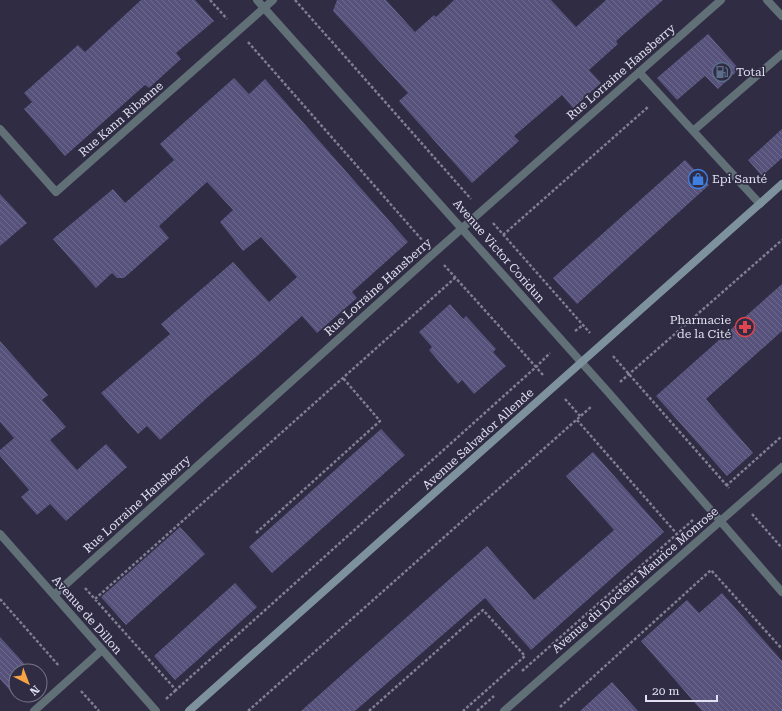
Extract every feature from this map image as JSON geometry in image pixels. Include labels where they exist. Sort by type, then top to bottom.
[{"type":"main road","name":"Avenue Salvador Allende","points":[[189,711],[782,184]]},
{"type":"street","name":"Avenue Victor Coridun","points":[[257,0],[462,228],[782,592]]},
{"type":"street","name":"Rue Kann Ribanne","points":[[0,129],[56,192],[273,0]]},
{"type":"street","name":"Rue Lorraine Hansberry","points":[[54,595],[462,228],[721,0]]},
{"type":"street","points":[[767,0],[782,16]]},
{"type":"street","points":[[693,131],[782,54]]},
{"type":"street","points":[[640,72],[760,204]]},
{"type":"street","name":"Avenue du Docteur Maurice Monrose","points":[[504,711],[782,467]]},
{"type":"street","name":"Avenue de Dillon","points":[[0,534],[156,711]]},
{"type":"street","points":[[34,711],[102,650]]},
{"type":"path","points":[[210,0],[427,245]]},
{"type":"path","points":[[295,0],[474,202]]},
{"type":"path","points":[[503,235],[653,102]]},
{"type":"path","points":[[492,222],[593,336]]},
{"type":"path","points":[[615,387],[782,240]]},
{"type":"path","points":[[441,262],[544,376]]},
{"type":"path","points":[[95,599],[456,277]]},
{"type":"path","points":[[74,576],[176,690],[550,353]]},
{"type":"path","points":[[611,355],[727,487],[782,436]]},
{"type":"path","points":[[256,533],[380,421],[342,378]]},
{"type":"path","points":[[565,399],[580,416]]},
{"type":"path","points":[[248,711],[592,406]]},
{"type":"path","points":[[577,420],[677,534]]},
{"type":"path","points":[[748,510],[782,548]]},
{"type":"path","points":[[518,675],[694,519]]},
{"type":"path","points":[[560,707],[711,570],[782,649]]},
{"type":"path","points":[[0,599],[99,711]]},
{"type":"path","points":[[369,711],[484,610],[525,656],[463,711]]},
{"type":"path","points":[[477,711],[494,695]]},
{"type":"building","points":[[141,0],[195,0],[214,21],[176,53],[181,59],[149,88],[145,85],[65,156],[24,109],[32,102],[24,93],[78,45],[85,52]]},
{"type":"building","points":[[337,0],[386,0],[415,32],[434,15],[436,17],[454,0],[551,0],[576,27],[606,0],[663,0],[616,41],[618,44],[589,70],[601,83],[573,108],[562,95],[514,136],[519,141],[472,183],[399,101],[408,93],[333,11]]},
{"type":"building","points":[[708,34],[739,69],[718,89],[705,76],[677,100],[657,78]]},
{"type":"building","points":[[234,78],[249,94],[265,79],[408,242],[352,292],[357,298],[317,333],[302,316],[160,440],[147,426],[138,434],[101,393],[170,334],[161,324],[233,262],[269,302],[297,277],[261,237],[243,251],[220,222],[233,210],[207,182],[159,226],[169,238],[124,278],[117,278],[112,273],[96,288],[53,239],[113,189],[125,203],[174,160],[160,144]]},
{"type":"building","points":[[782,129],[782,158],[762,176],[748,160]]},
{"type":"building","points":[[685,160],[709,185],[577,304],[553,278]]},
{"type":"building","points":[[0,194],[27,223],[0,246]]},
{"type":"building","points":[[782,284],[782,331],[706,399],[753,453],[727,476],[656,396]]},
{"type":"building","points":[[450,304],[463,319],[466,316],[496,349],[493,352],[506,366],[474,394],[462,380],[458,384],[429,350],[432,347],[419,332]]},
{"type":"building","points":[[0,341],[48,395],[42,400],[66,427],[50,440],[77,470],[106,444],[127,467],[66,521],[50,504],[37,515],[21,497],[29,490],[0,456],[0,450],[14,438],[0,422]]},
{"type":"building","points":[[381,429],[405,455],[272,573],[249,547]]},
{"type":"building","points":[[593,452],[664,532],[531,650],[485,598],[355,711],[301,711],[487,546],[534,600],[614,530],[566,476]]},
{"type":"building","points":[[180,527],[205,554],[126,625],[101,597]]},
{"type":"building","points":[[235,583],[257,607],[175,680],[154,656]]},
{"type":"building","points":[[722,593],[782,661],[782,711],[702,711],[641,641],[687,600],[699,613]]},
{"type":"building","points":[[0,637],[24,663],[8,663],[8,688],[0,679]]},
{"type":"building","points":[[612,682],[638,711],[580,711]]},
{"type":"place","name":"Total","points":[[722,72]]},
{"type":"place","name":"Epi Santé","points":[[698,179]]},
{"type":"place","name":"Pharmacie de la Cité","points":[[745,327]]}]
